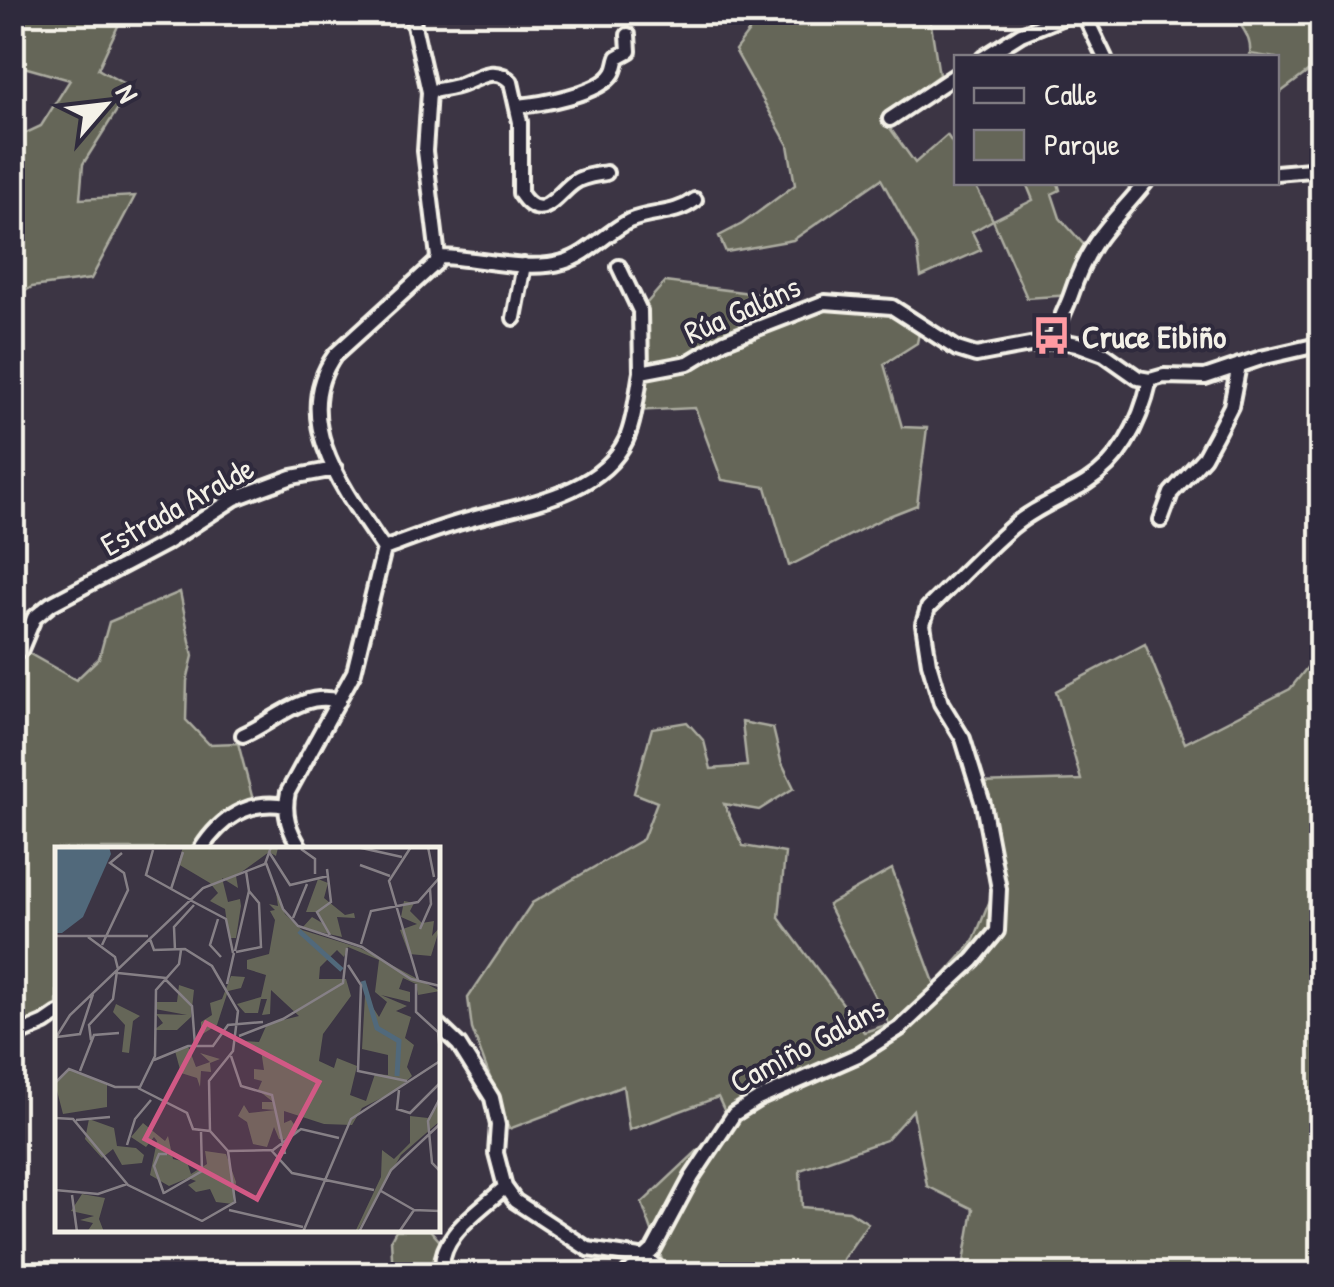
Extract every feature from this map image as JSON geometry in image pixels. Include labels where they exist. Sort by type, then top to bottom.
[{"type":"street","points":[[300,847],[287,822],[288,792],[354,672],[384,549],[335,469],[316,408],[326,368],[335,356],[438,257],[425,151],[429,92],[411,12]]},
{"type":"street","points":[[988,55],[1020,34],[1080,12],[1103,55]]},
{"type":"street","points":[[518,106],[544,104],[574,95],[612,74],[618,57],[629,51],[628,34]]},
{"type":"street","points":[[429,92],[498,73],[511,82],[518,106],[518,185],[524,200],[541,207],[549,205],[577,180],[606,173]]},
{"type":"street","points":[[890,120],[954,76]]},
{"type":"street","points":[[1279,173],[1322,169]]},
{"type":"street","points":[[1057,340],[1057,323],[1079,267],[1114,216],[1143,185]]},
{"type":"street","points":[[438,257],[524,265],[562,263],[628,222],[682,210],[695,200]]},
{"type":"street","points":[[514,318],[524,265]]},
{"type":"street","points":[[384,549],[458,522],[549,500],[582,484],[611,460],[626,440],[641,372],[640,311],[619,267]]},
{"type":"street","name":"Rúa Galáns","points":[[641,372],[688,363],[724,341],[825,302],[892,307],[957,348],[976,355],[1057,340],[1104,354],[1138,378],[1150,380]]},
{"type":"street","points":[[1150,380],[1164,376],[1205,377],[1239,364],[1322,344]]},
{"type":"street","points":[[1161,520],[1171,493],[1204,457],[1231,406],[1239,364]]},
{"type":"street","name":"Camiño Galáns","points":[[627,1274],[646,1258],[734,1114],[758,1099],[858,1055],[900,1028],[973,960],[997,931],[999,889],[983,804],[963,739],[941,703],[928,663],[923,624],[928,608],[1011,528],[1089,481],[1110,462],[1126,443],[1144,408],[1150,380]]},
{"type":"street","name":"Estrada Aralde","points":[[12,656],[20,649],[34,618],[51,604],[166,543],[234,498],[292,476],[335,469]]},
{"type":"street","points":[[243,735],[307,701],[338,701]]},
{"type":"street","points":[[204,847],[237,812],[267,802],[285,806]]},
{"type":"street","points":[[12,1036],[55,1016]]},
{"type":"street","points":[[440,1026],[459,1045],[492,1098],[498,1126],[496,1153],[506,1187],[515,1201],[588,1249],[646,1258],[664,1274]]},
{"type":"street","points":[[443,1274],[440,1262],[445,1247],[506,1187]]},
{"type":"green space","points":[[13,12],[124,13],[98,69],[131,88],[83,164],[80,199],[135,196],[91,279],[32,287],[13,298],[13,139],[41,126],[70,80],[13,64]]},
{"type":"green space","points":[[929,12],[939,75],[882,117],[915,163],[947,135],[954,145],[954,185],[975,185],[993,220],[972,232],[981,250],[921,277],[917,245],[881,179],[793,240],[726,252],[719,236],[795,185],[788,145],[735,50],[763,13]]},
{"type":"green space","points":[[1225,13],[1321,13],[1321,62],[1279,94],[1279,55],[1250,54],[1244,29]]},
{"type":"green space","points":[[1027,185],[1059,185],[1060,190],[1052,194],[1060,218],[1086,247],[1071,295],[1027,298],[993,220],[1033,200]]},
{"type":"green space","points":[[665,282],[773,296],[796,313],[844,302],[875,305],[921,323],[917,343],[884,364],[902,427],[927,428],[917,505],[789,566],[766,487],[722,480],[695,408],[633,411],[640,311]]},
{"type":"green space","points":[[180,592],[193,656],[187,681],[186,720],[209,744],[238,743],[254,804],[212,847],[55,847],[55,1011],[13,1040],[13,656],[21,649],[76,680],[99,658],[109,622]]},
{"type":"green space","points":[[1145,644],[1185,743],[1290,689],[1321,650],[1321,1274],[962,1274],[973,1209],[927,1186],[913,1110],[886,1140],[800,1170],[802,1207],[849,1211],[868,1223],[843,1259],[840,1274],[667,1274],[642,1203],[729,1121],[718,1097],[629,1130],[623,1086],[509,1129],[472,1029],[468,998],[532,903],[643,839],[657,802],[634,793],[652,728],[687,722],[704,741],[711,769],[747,766],[742,722],[773,728],[781,761],[794,788],[759,810],[724,804],[743,846],[785,853],[779,918],[864,1032],[889,1024],[828,905],[892,869],[935,985],[973,942],[991,898],[978,783],[1081,780],[1056,691]]},
{"type":"green space","points":[[395,1232],[432,1232],[445,1247],[443,1274],[393,1274],[391,1239]]},
{"type":"place","name":"Cruce Eibiño","points":[[1052,336]]}]
